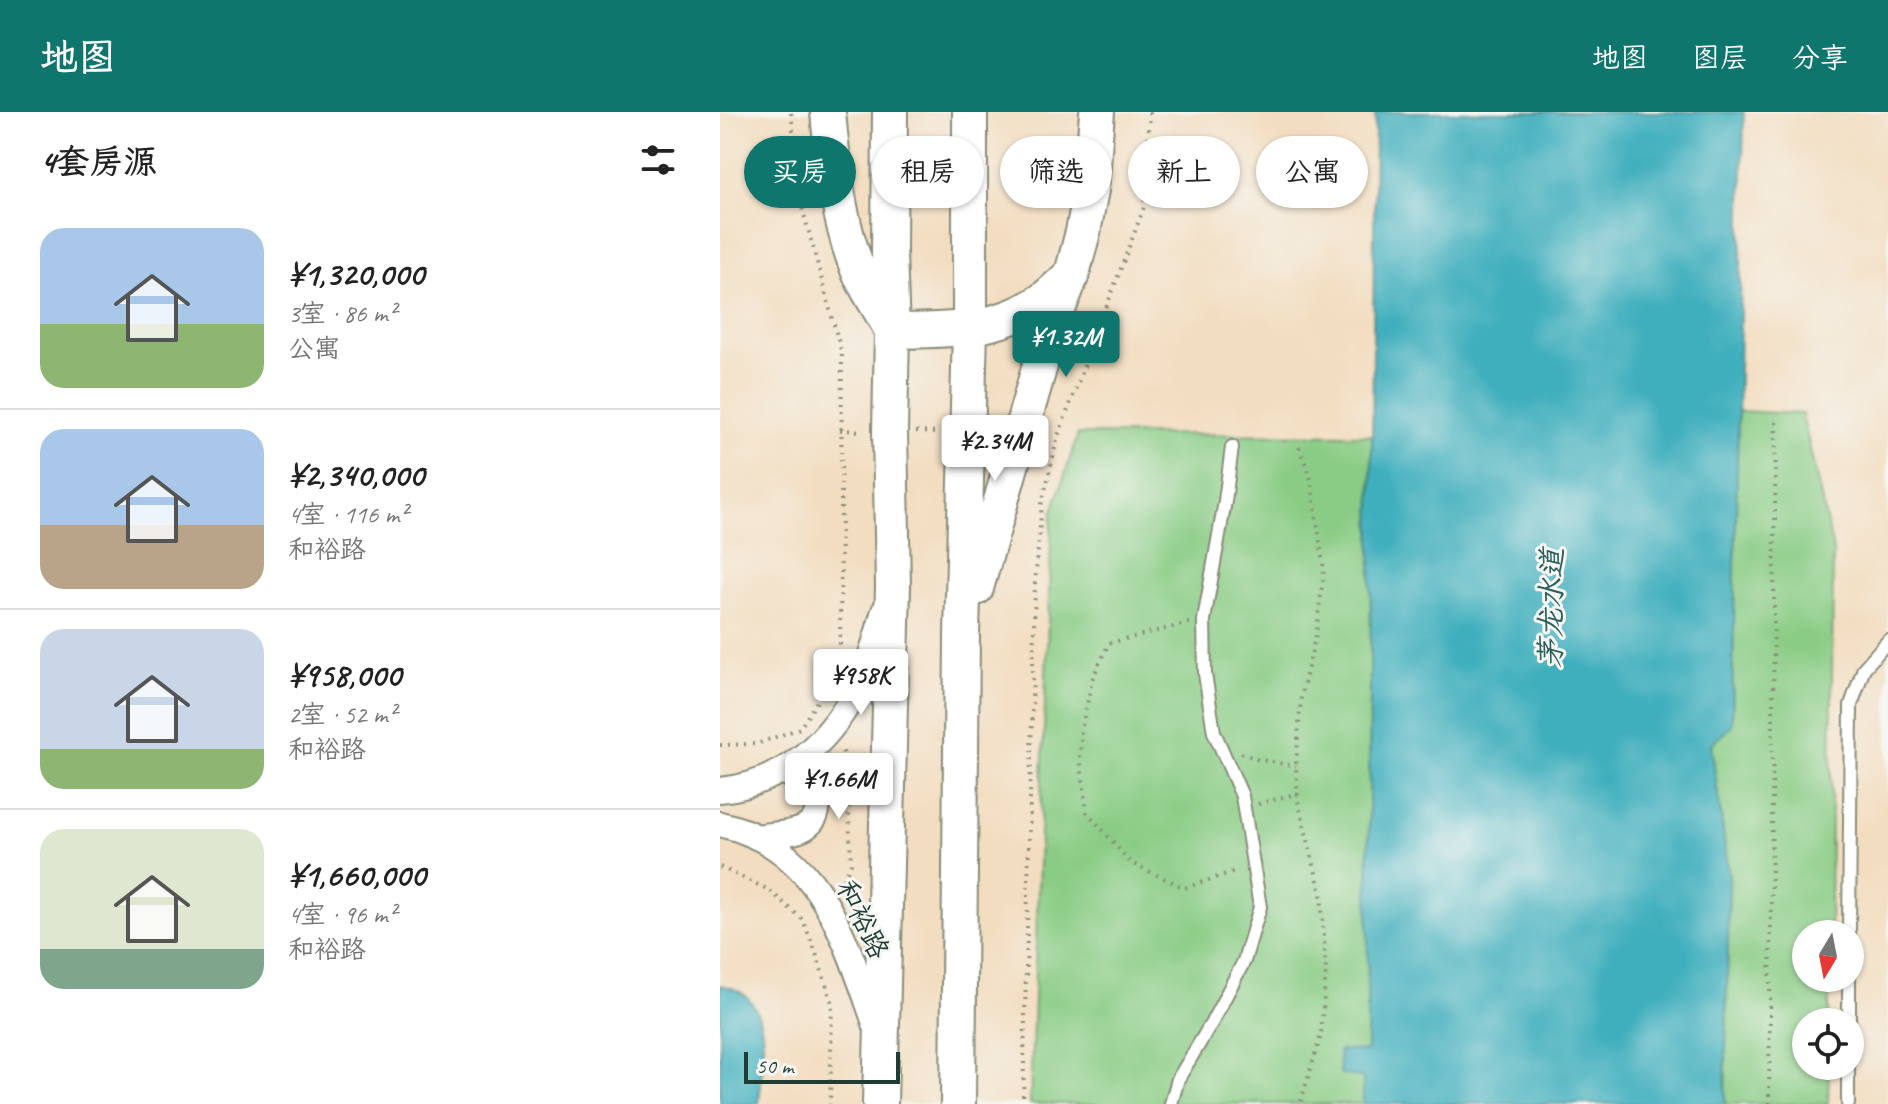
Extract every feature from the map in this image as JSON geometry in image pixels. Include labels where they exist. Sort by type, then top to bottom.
[{"type":"street","points":[[828,112],[838,194],[852,252],[892,331]]},
{"type":"street","points":[[880,1104],[893,586],[890,112]]},
{"type":"street","points":[[958,1104],[962,635],[970,329],[970,112]]},
{"type":"street","points":[[962,635],[1051,327],[1072,274],[1091,190],[1097,112]]},
{"type":"street","points":[[892,331],[970,329],[1011,317],[1041,302],[1072,274]]},
{"type":"street","points":[[720,790],[740,788],[784,772],[809,753],[832,727],[861,681],[893,586]]},
{"type":"street","points":[[756,837],[802,829],[815,817],[818,802],[814,791],[784,772]]},
{"type":"street","name":"和裕路","points":[[720,824],[778,849],[825,898],[846,942],[882,1041]]},
{"type":"lane","points":[[1171,1104],[1178,1079],[1244,961],[1260,907],[1242,796],[1214,732],[1205,674],[1204,620],[1232,447]]},
{"type":"lane","points":[[1849,920],[1851,705],[1864,668],[1888,641]]},
{"type":"lane","points":[[1848,1080],[1848,1104]]},
{"type":"path","points":[[720,745],[757,744],[800,728],[816,703],[840,652],[842,354],[801,203],[791,112]]},
{"type":"path","points":[[1023,1104],[1035,583],[1042,503],[1058,436],[1144,207],[1150,112]]},
{"type":"path","points":[[1769,1104],[1776,418]]},
{"type":"path","points":[[1299,447],[1311,479],[1324,570],[1316,634],[1301,697],[1296,766],[1298,793],[1321,893],[1326,970],[1321,1035],[1300,1104]]},
{"type":"path","points":[[1204,620],[1109,643],[1093,677],[1081,730],[1080,757],[1087,812],[1131,863],[1185,888],[1254,865]]},
{"type":"path","points":[[1219,744],[1256,759],[1296,766]]},
{"type":"path","points":[[1244,807],[1298,793]]},
{"type":"path","points":[[720,867],[769,890],[802,919],[832,1003],[830,1104]]},
{"type":"green space","points":[[1738,411],[1802,414],[1833,550],[1830,920],[1792,920],[1792,992],[1829,992],[1829,1008],[1792,1008],[1792,1080],[1829,1080],[1828,1104],[1725,1104],[1729,876],[1711,744],[1732,725]]},
{"type":"green space","points":[[1078,434],[1372,435],[1367,1051],[1340,1051],[1364,1078],[1363,1104],[1030,1104],[1052,514]]},
{"type":"water","name":"茅龙水道","points":[[1375,112],[1744,112],[1732,725],[1711,744],[1729,876],[1725,1104],[1363,1104],[1363,1078],[1340,1074],[1339,1050],[1367,1051]]},
{"type":"water","points":[[720,985],[738,991],[751,1001],[758,1015],[763,1050],[759,1104],[720,1104]]}]
